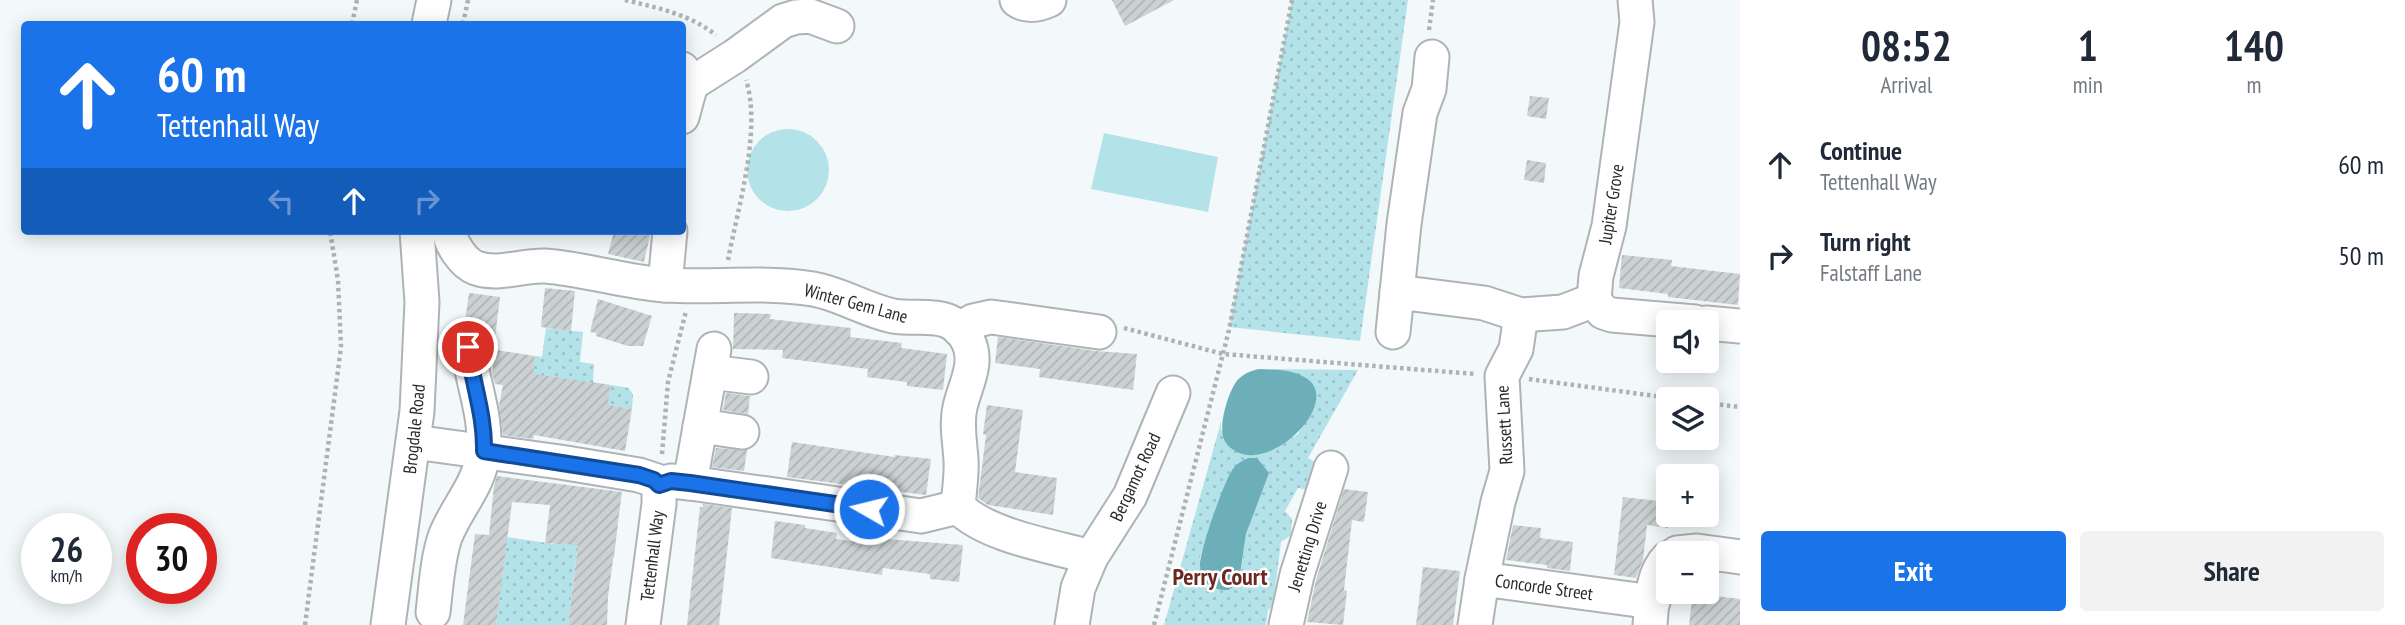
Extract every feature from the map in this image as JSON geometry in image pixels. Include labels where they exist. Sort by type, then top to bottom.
[{"type":"street","points":[[430,21],[434,0]]},
{"type":"street","points":[[1017,0],[1038,5],[1049,0]]},
{"type":"street","name":"Jupiter Grove","points":[[1594,300],[1613,199],[1637,22],[1635,0]]},
{"type":"street","points":[[687,76],[735,56],[776,10],[796,17],[810,16],[837,26]]},
{"type":"street","points":[[1393,332],[1419,117],[1429,89],[1432,57]]},
{"type":"street","name":"Brogdale Road","points":[[388,625],[418,411],[422,302],[417,235]]},
{"type":"street","name":"Winter Gem Lane","points":[[450,235],[451,241],[475,267],[489,270],[540,266],[578,269],[676,296],[726,286],[813,289],[891,315],[916,319],[948,319],[960,329]]},
{"type":"street","points":[[670,235],[676,296]]},
{"type":"street","points":[[1397,292],[1484,303],[1521,315],[1563,312],[1594,300],[1603,312],[1612,315],[1656,319]]},
{"type":"street","name":"Russett Lane","points":[[1482,579],[1507,471],[1502,376],[1516,349],[1521,315]]},
{"type":"street","points":[[1091,557],[992,529],[970,519],[958,507],[960,408],[972,368],[972,353],[968,340],[960,329],[973,321],[991,317],[1099,332]]},
{"type":"street","points":[[1719,325],[1740,327]]},
{"type":"street","points":[[433,612],[445,538],[477,478],[484,451],[483,423],[471,374],[468,347]]},
{"type":"street","name":"Tettenhall Way","points":[[643,625],[669,483],[700,426],[712,361],[751,377]]},
{"type":"street","name":"Bergamot Road","points":[[1072,625],[1078,587],[1091,557],[1130,496],[1173,393]]},
{"type":"street","points":[[700,426],[743,432]]},
{"type":"street","points":[[414,442],[639,475],[669,483],[921,516],[958,507]]},
{"type":"street","name":"Jenetting Drive","points":[[1286,625],[1297,575],[1331,468]]},
{"type":"street","points":[[1719,554],[1740,557]]},
{"type":"street","name":"Concorde Street","points":[[1475,625],[1482,579],[1651,613]]},
{"type":"street","points":[[1651,613],[1656,586]]},
{"type":"path","points":[[353,21],[358,0]]},
{"type":"path","points":[[464,21],[468,0]]},
{"type":"path","points":[[625,0],[682,15],[701,24],[735,56],[748,86],[753,116],[752,134],[727,264],[726,286]]},
{"type":"path","points":[[1154,625],[1229,327],[1292,0]]},
{"type":"path","points":[[305,625],[341,347],[338,279],[331,235]]},
{"type":"path","points":[[669,483],[662,472],[668,382],[684,328],[676,296]]},
{"type":"path","points":[[1223,354],[1502,376],[1656,396]]},
{"type":"path","points":[[1719,405],[1740,407]]},
{"type":"shaded area","points":[[1292,0],[1408,0],[1360,341],[1229,327]]},
{"type":"shaded area","points":[[788,129],[804,133],[817,141],[825,154],[829,170],[825,186],[817,199],[804,207],[788,211],[772,207],[759,199],[751,186],[747,170],[751,154],[759,141],[772,133]]},
{"type":"shaded area","points":[[1104,133],[1218,157],[1208,212],[1091,189]]},
{"type":"shaded area","points":[[546,328],[583,332],[580,362],[594,364],[593,382],[629,388],[633,395],[632,409],[613,406],[610,423],[532,377],[535,356],[542,357]]},
{"type":"shaded area","points":[[1259,369],[1358,370],[1308,458],[1316,463],[1310,490],[1298,488],[1285,511],[1292,519],[1291,535],[1281,542],[1273,605],[1268,610],[1266,625],[1164,625],[1221,422],[1221,430],[1275,449],[1298,434],[1314,408],[1283,371]],"holes":[[[1261,493],[1246,534],[1240,574],[1235,585],[1229,590],[1210,585],[1201,571],[1200,557],[1220,498]]]},
{"type":"shaded area","points":[[1259,369],[1289,371],[1306,378],[1315,390],[1315,405],[1307,421],[1294,436],[1277,448],[1258,454],[1241,454],[1226,443],[1223,437],[1224,412],[1236,382],[1246,373]]},
{"type":"shaded area","points":[[1248,458],[1257,458],[1269,473],[1246,534],[1240,574],[1235,585],[1229,590],[1218,589],[1205,581],[1201,572],[1203,547],[1227,479],[1236,465]]},
{"type":"shaded area","points":[[558,518],[618,524],[614,557],[577,552],[568,625],[496,625],[507,537],[555,544]]},
{"type":"building","points":[[1112,0],[1174,0],[1125,26]]},
{"type":"building","points":[[1530,96],[1549,98],[1546,119],[1527,116]]},
{"type":"building","points":[[1527,160],[1546,163],[1544,183],[1524,180]]},
{"type":"building","points":[[613,235],[650,235],[644,262],[608,254]]},
{"type":"building","points":[[1622,255],[1672,260],[1671,266],[1740,274],[1738,305],[1619,288]]},
{"type":"building","points":[[545,288],[575,291],[571,331],[541,327]]},
{"type":"building","points":[[469,293],[500,297],[495,338],[484,337],[474,329],[464,328]]},
{"type":"building","points":[[598,299],[652,316],[643,346],[628,346],[590,332]]},
{"type":"building","points":[[734,313],[771,314],[770,319],[851,328],[850,337],[902,343],[901,348],[947,354],[943,390],[907,386],[907,382],[867,377],[868,369],[782,358],[783,350],[733,349]]},
{"type":"building","points":[[998,337],[1137,354],[1133,390],[1039,377],[1040,369],[995,363]]},
{"type":"building","points":[[496,350],[535,356],[533,374],[610,385],[608,405],[632,409],[625,451],[534,435],[533,439],[503,435],[499,405],[503,385],[495,384],[492,373]]},
{"type":"building","points":[[726,393],[750,396],[748,414],[723,410]]},
{"type":"building","points":[[987,405],[1023,410],[1015,472],[1057,478],[1053,515],[988,505],[978,498]]},
{"type":"building","points":[[792,442],[895,457],[931,459],[926,495],[787,477]]},
{"type":"building","points":[[716,448],[747,450],[744,471],[712,467]]},
{"type":"building","points":[[497,476],[622,492],[608,597],[607,625],[568,625],[578,545],[545,543],[550,505],[512,502],[496,625],[463,625],[475,534],[489,535]]},
{"type":"building","points":[[1344,489],[1368,492],[1364,522],[1352,520],[1343,625],[1307,622],[1316,580]]},
{"type":"building","points":[[1623,497],[1656,501],[1656,526],[1647,525],[1643,560],[1636,578],[1614,575]]},
{"type":"building","points":[[703,504],[732,508],[719,625],[687,625],[700,507],[703,507]]},
{"type":"building","points":[[775,521],[837,533],[836,539],[872,544],[873,538],[963,545],[959,582],[930,579],[930,574],[883,568],[882,575],[771,558]]},
{"type":"building","points":[[1513,525],[1541,528],[1540,538],[1573,542],[1570,571],[1506,560]]},
{"type":"building","points":[[1423,567],[1460,571],[1453,625],[1416,625]]},
{"type":"building","points":[[1719,596],[1740,599],[1740,625],[1689,625],[1692,604],[1719,604]]},
{"type":"district","name":"Perry Court","points":[[1220,576]]},
{"type":"route","points":[[468,347],[471,374],[483,423],[484,451],[639,475],[657,481],[659,485],[668,481],[690,483],[869,509]]}]
